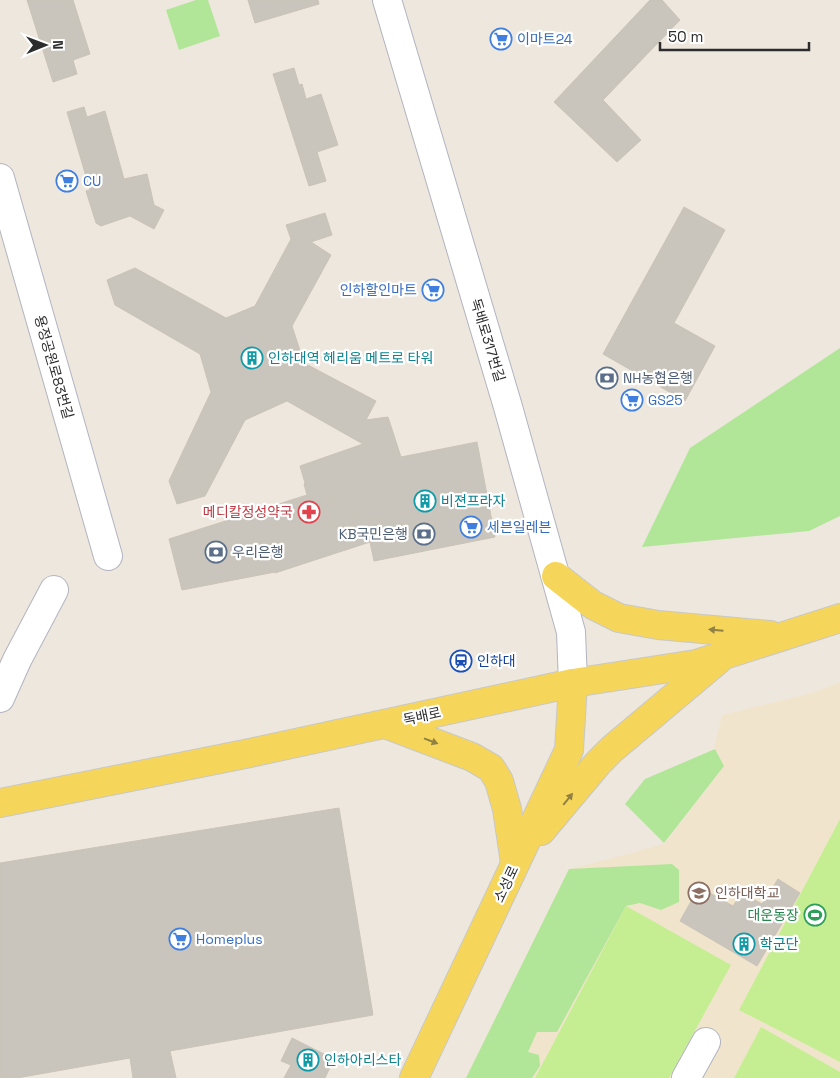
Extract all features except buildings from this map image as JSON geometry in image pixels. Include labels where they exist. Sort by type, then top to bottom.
[{"type":"main road","points":[[556,576],[593,605],[619,618],[658,624],[782,636]]},
{"type":"main road","name":"독배로","points":[[0,803],[245,754],[573,683],[696,664],[840,618]]},
{"type":"main road","points":[[515,863],[605,756],[725,654]]},
{"type":"main road","name":"소성로","points":[[414,1078],[568,750],[573,683]]},
{"type":"main road","points":[[385,724],[472,757],[491,768],[500,781],[507,809],[515,863]]},
{"type":"street","name":"독배로317번길","points":[[387,0],[508,406],[556,576],[571,632],[573,683]]},
{"type":"street","name":"용정공원로83번길","points":[[0,178],[108,556]]},
{"type":"street","points":[[0,698],[54,590]]},
{"type":"street","points":[[686,1078],[706,1042]]},
{"type":"shaded area","name":"인하대학교","points":[[840,682],[840,1078],[466,1078],[569,869],[665,843],[724,766],[714,747],[722,715],[812,693]]},
{"type":"green space","points":[[196,0],[208,0],[220,36],[179,50],[166,10]]},
{"type":"green space","points":[[840,348],[840,516],[809,531],[642,547],[690,448]]},
{"type":"green space","points":[[715,749],[724,766],[664,843],[625,804],[645,779]]},
{"type":"green space","name":"대운동장","points":[[840,819],[840,1062],[739,1010]]},
{"type":"green space","points":[[672,864],[679,870],[679,902],[661,910],[640,903],[626,906],[557,1032],[537,1032],[528,1052],[539,1055],[540,1066],[532,1078],[466,1078],[569,869]]},
{"type":"green space","points":[[626,906],[731,965],[669,1078],[535,1078]]},
{"type":"green space","points":[[761,1027],[840,1072],[840,1078],[734,1078]]},
{"type":"place","name":"이마트24","points":[[501,39]]},
{"type":"place","name":"CU","points":[[67,181]]},
{"type":"place","name":"인하할인마트","points":[[433,290]]},
{"type":"place","name":"인하대역 헤리움 메트로 타워","points":[[252,358]]},
{"type":"place","name":"NH농협은행","points":[[607,378]]},
{"type":"place","name":"GS25","points":[[632,400]]},
{"type":"place","name":"비젼프라자","points":[[425,501]]},
{"type":"place","name":"메디칼정성약국","points":[[309,512]]},
{"type":"place","name":"세븐일레븐","points":[[471,527]]},
{"type":"place","name":"KB국민은행","points":[[424,534]]},
{"type":"place","name":"우리은행","points":[[216,552]]},
{"type":"place","name":"인하대","points":[[461,661]]},
{"type":"place","name":"인하대학교","points":[[699,893]]},
{"type":"place","name":"대운동장","points":[[815,915]]},
{"type":"place","name":"Homeplus","points":[[180,939]]},
{"type":"place","name":"학군단","points":[[744,944]]},
{"type":"place","name":"인하아리스타","points":[[308,1060]]}]
